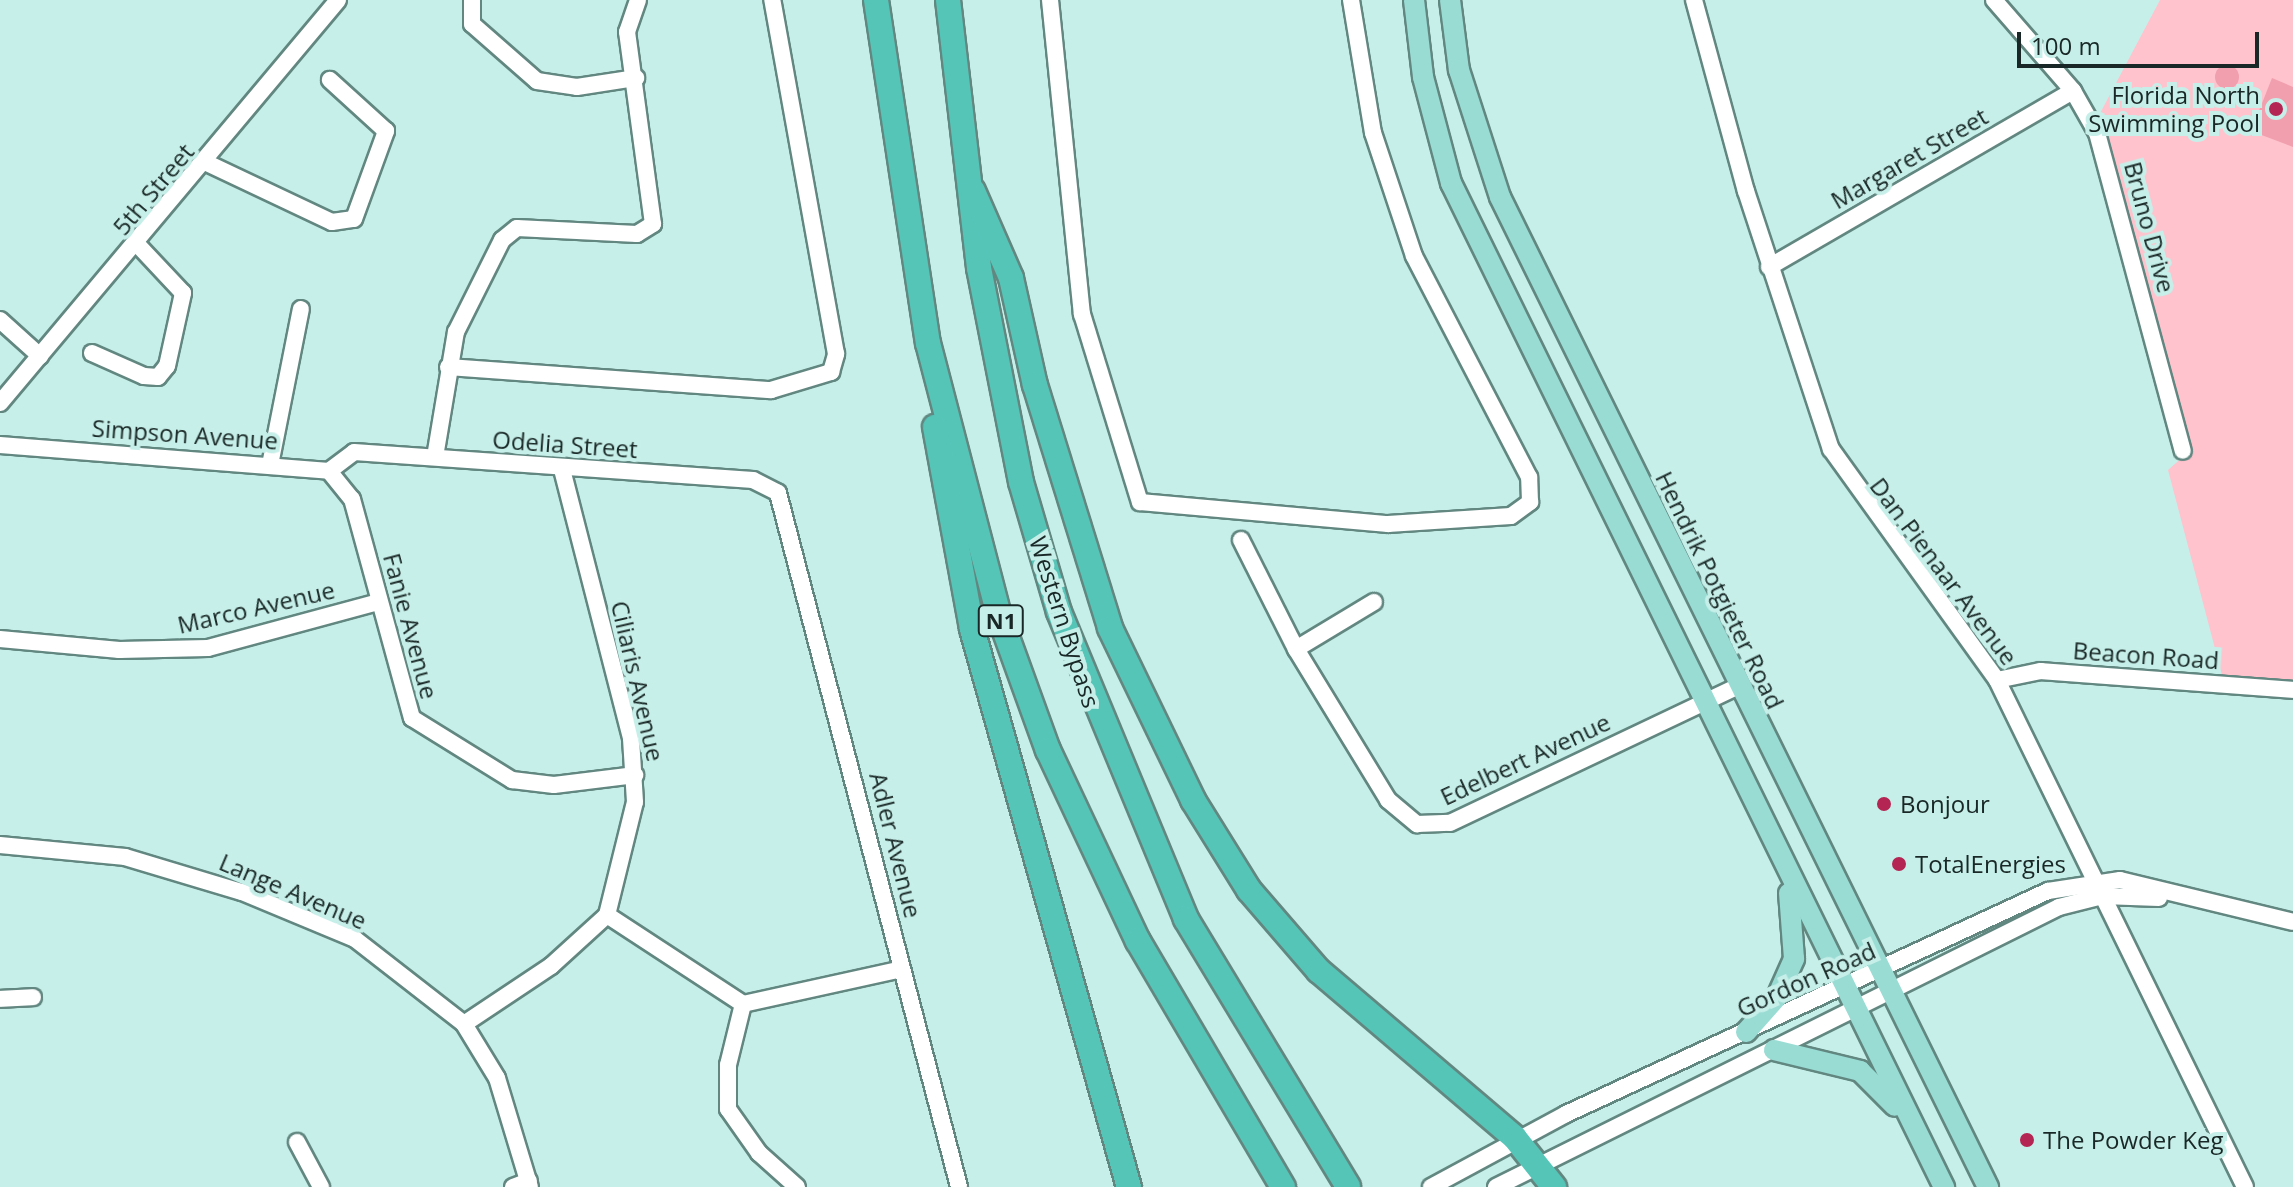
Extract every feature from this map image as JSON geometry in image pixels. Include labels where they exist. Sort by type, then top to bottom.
[{"type":"highway","name":"N1","points":[[876,0],[928,343],[999,615],[1048,750],[1138,941],[1283,1187]]},
{"type":"highway","name":"Western Bypass","points":[[948,0],[969,185],[1021,482],[1106,742],[1186,919],[1348,1187]]},
{"type":"highway","points":[[969,185],[1011,278],[1035,385],[1110,628],[1193,800],[1249,890],[1319,971],[1515,1138],[1539,1164],[1554,1187]]},
{"type":"highway","points":[[928,343],[946,503],[972,629],[1129,1187]]},
{"type":"main road","points":[[1414,0],[1423,77],[1451,183],[1766,833],[1944,1187]]},
{"type":"main road","name":"Hendrik Potgieter Road","points":[[1450,0],[1459,70],[1500,197],[1884,982],[1988,1187]]},
{"type":"main road","points":[[1746,1032],[1785,983],[1796,941],[1791,900],[1766,833]]},
{"type":"main road","points":[[1774,1050],[1860,1071],[1894,1104],[1931,1159]]},
{"type":"street","name":"5th Street","points":[[0,403],[207,163],[338,0]]},
{"type":"street","points":[[472,0],[472,24],[537,81],[577,87],[636,78]]},
{"type":"street","points":[[435,457],[456,332],[509,232],[637,234],[653,224],[636,78],[627,32],[638,0]]},
{"type":"street","points":[[448,367],[771,390],[831,372],[836,354],[772,0]]},
{"type":"street","points":[[1050,0],[1082,314],[1140,502],[1388,524],[1511,516],[1530,502],[1529,477],[1409,244],[1373,133],[1351,0]]},
{"type":"street","name":"Dan Pienaar Avenue","points":[[1694,0],[1769,267],[1842,471],[1997,680],[2245,1187]]},
{"type":"street","name":"Bruno Drive","points":[[1994,0],[2073,91],[2105,155],[2183,451]]},
{"type":"street","points":[[207,163],[332,222],[354,219],[387,137],[330,80]]},
{"type":"street","name":"Margaret Street","points":[[1769,267],[2073,91]]},
{"type":"street","points":[[92,353],[144,376],[158,377],[167,366],[183,293],[138,245]]},
{"type":"street","points":[[270,465],[301,309]]},
{"type":"street","points":[[0,320],[40,356]]},
{"type":"street","name":"Simpson Avenue","points":[[0,445],[329,471]]},
{"type":"street","name":"Odelia Street","points":[[329,471],[354,452],[562,470],[753,480],[778,493],[789,513]]},
{"type":"street","name":"Ciliaris Avenue","points":[[562,470],[635,775],[607,915]]},
{"type":"street","name":"Fanie Avenue","points":[[329,471],[352,499],[405,704],[438,738],[522,782],[635,775]]},
{"type":"street","name":"Adler Avenue","points":[[789,513],[959,1187]]},
{"type":"street","name":"Edelbert Avenue","points":[[1241,540],[1296,649],[1388,800],[1426,826],[1450,823],[1739,686]]},
{"type":"street","name":"Marco Avenue","points":[[0,639],[119,650],[208,648],[379,602]]},
{"type":"street","points":[[1296,649],[1374,602]]},
{"type":"street","name":"Beacon Road","points":[[1997,680],[2041,671],[2293,690]]},
{"type":"street","name":"Lange Avenue","points":[[0,845],[125,857],[242,892],[355,939],[464,1024],[497,1078],[524,1185]]},
{"type":"street","name":"Gordon Road","points":[[1884,982],[1981,919],[2093,879],[2214,902],[2293,922]]},
{"type":"street","name":"Gordon Road","points":[[1431,1187],[1515,1138],[1746,1032],[1851,998],[2059,907],[2102,896],[2214,902]]},
{"type":"street","points":[[464,1024],[551,966],[607,915],[743,1004],[902,969]]},
{"type":"street","points":[[0,999],[33,997]]},
{"type":"street","name":"Gordon Road","points":[[1496,1187],[1774,1050],[1851,998]]},
{"type":"street","points":[[743,1004],[728,1065],[728,1109],[759,1153],[797,1187]]},
{"type":"street","points":[[297,1142],[321,1187]]},
{"type":"shaded area","points":[[2160,0],[2293,0],[2293,685],[2223,679],[2168,470],[2184,456],[2097,119]]},
{"type":"shaded area","name":"Florida North Swimming Pool","points":[[2227,65],[2235,69],[2239,77],[2235,85],[2227,89],[2219,85],[2215,77],[2219,69]]},
{"type":"shaded area","name":"Florida North Swimming Pool","points":[[2272,78],[2293,87],[2293,147],[2251,131]]},
{"type":"place","name":"Florida North Swimming Pool","points":[[2276,109]]},
{"type":"place","name":"Bonjour","points":[[1884,804]]},
{"type":"place","name":"TotalEnergies","points":[[1899,864]]},
{"type":"place","name":"The Powder Keg","points":[[2027,1140]]}]
